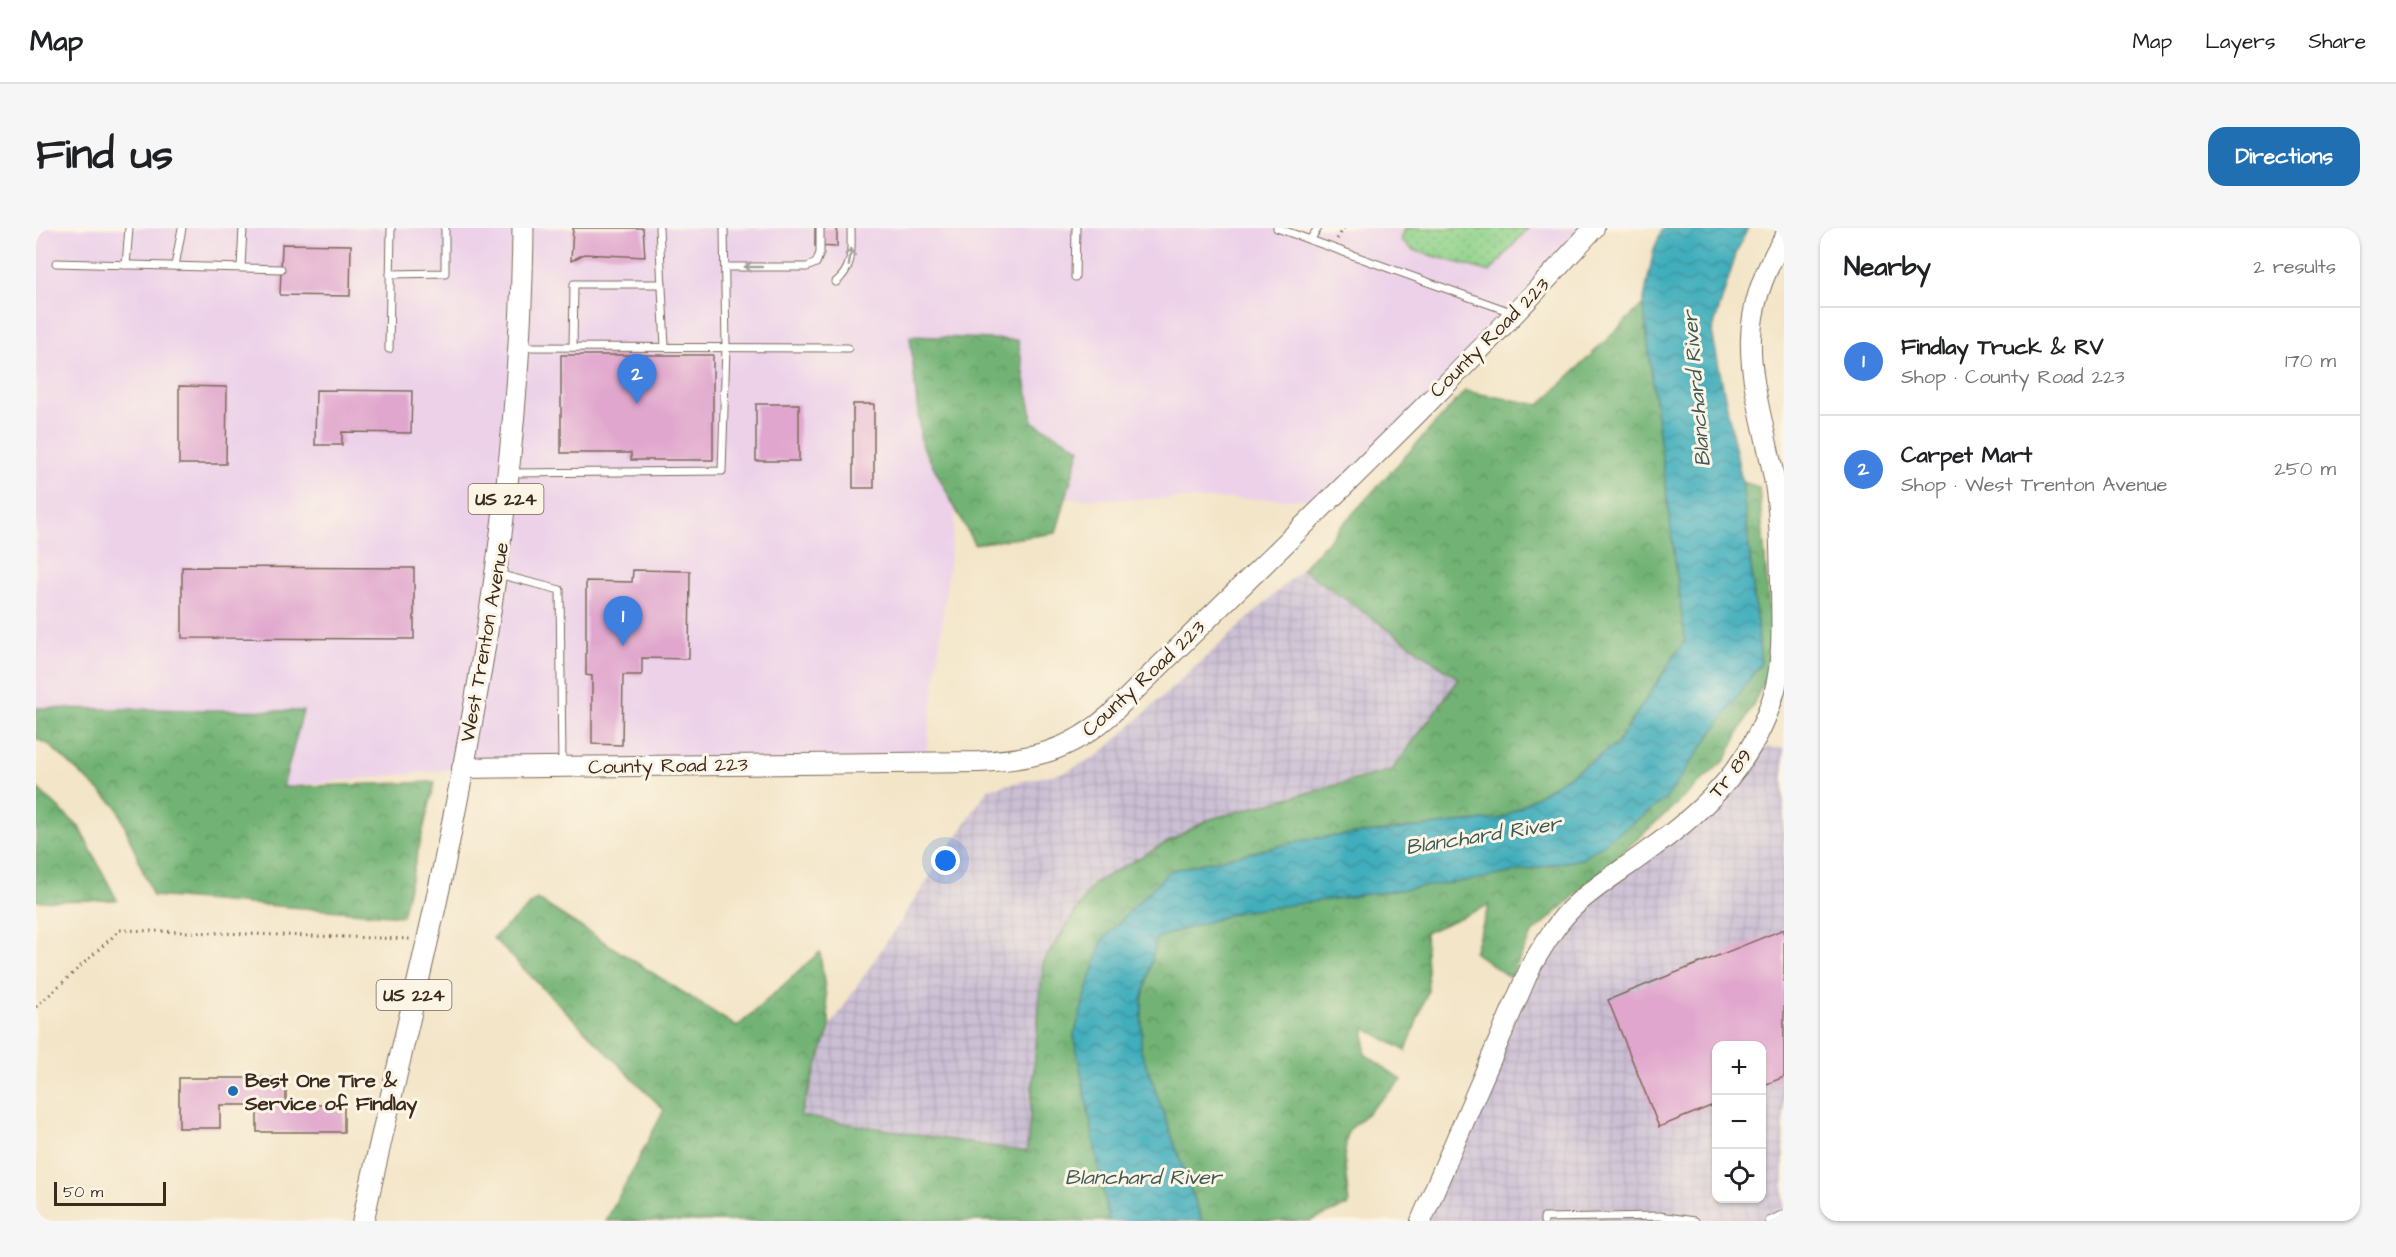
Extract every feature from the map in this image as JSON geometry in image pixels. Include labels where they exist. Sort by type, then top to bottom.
[{"type":"main road","name":"West Trenton Avenue","points":[[462,768],[496,574],[509,473],[519,347],[523,228]]},
{"type":"main road","name":"US 224","points":[[363,1221],[427,940],[462,768]]},
{"type":"street","name":"County Road 223","points":[[462,768],[979,762],[1034,756],[1075,741],[1110,715],[1514,313],[1594,228]]},
{"type":"street","name":"Tr 89","points":[[1421,1221],[1522,987],[1548,937],[1569,911],[1595,888],[1668,836],[1718,792],[1740,766],[1766,716],[1778,668],[1781,623],[1779,523],[1774,479],[1753,384],[1750,331],[1762,280],[1784,238]]},
{"type":"lane","points":[[126,265],[129,228]]},
{"type":"lane","points":[[175,266],[182,228]]},
{"type":"lane","points":[[241,267],[243,228]]},
{"type":"lane","points":[[389,349],[391,228]]},
{"type":"lane","points":[[390,274],[445,273],[445,228]]},
{"type":"lane","points":[[659,228],[664,346]]},
{"type":"lane","points":[[509,473],[722,471],[726,347],[724,228]]},
{"type":"lane","points":[[725,267],[807,267],[816,263],[820,254],[820,228]]},
{"type":"lane","points":[[836,282],[846,273],[851,262],[851,228]]},
{"type":"lane","points":[[1075,277],[1076,228]]},
{"type":"lane","points":[[1276,228],[1514,313]]},
{"type":"lane","points":[[1310,240],[1318,228]]},
{"type":"lane","points":[[56,263],[281,269]]},
{"type":"lane","points":[[573,347],[574,284],[662,284]]},
{"type":"lane","points":[[519,347],[848,348]]},
{"type":"lane","points":[[496,574],[560,590],[562,766]]},
{"type":"lane","points":[[1769,1221],[1784,1214]]},
{"type":"lane","points":[[1544,1221],[1544,1218],[1659,1216],[1695,1221]]},
{"type":"path","points":[[36,1008],[120,930],[427,940]]},
{"type":"shaded area","points":[[36,228],[1594,228],[1328,499],[957,499],[925,763],[462,768],[283,787],[303,711],[36,708]]},
{"type":"shaded area","points":[[1302,569],[1459,679],[1393,770],[1207,820],[1043,962],[1027,1153],[799,1116],[830,1027],[988,789],[1065,772],[1099,755]]},
{"type":"shaded area","points":[[1752,747],[1784,748],[1784,1221],[1421,1221],[1563,918],[1685,823]]},
{"type":"green space","points":[[1405,228],[1528,228],[1490,272],[1413,250],[1401,241]]},
{"type":"green space","points":[[1643,304],[1685,640],[1616,745],[1503,818],[1310,839],[1169,871],[1074,1035],[1109,1221],[606,1221],[664,1110],[493,938],[537,899],[737,1027],[820,952],[830,1027],[800,1116],[1027,1152],[1043,962],[1094,883],[1207,820],[1392,770],[1459,679],[1302,569],[1465,391],[1540,405]]},
{"type":"green space","points":[[910,336],[1018,340],[1033,422],[1080,448],[1056,533],[974,544],[921,443]]},
{"type":"green space","points":[[1742,482],[1759,487],[1771,630],[1767,676],[1726,759],[1532,934],[1510,978],[1474,952],[1489,905],[1425,933],[1428,990],[1406,1051],[1365,1028],[1365,1054],[1402,1080],[1348,1131],[1344,1157],[1349,1205],[1310,1221],[1202,1221],[1141,1050],[1142,1001],[1157,938],[1238,912],[1582,859],[1761,663]]},
{"type":"green space","points":[[36,708],[303,711],[283,787],[435,782],[402,916],[153,896],[117,807],[48,744],[36,739]]},
{"type":"green space","points":[[36,787],[79,827],[117,900],[36,901]]},
{"type":"water","name":"Blanchard River","points":[[1663,228],[1748,228],[1737,251],[1712,332],[1742,482],[1761,663],[1665,800],[1582,859],[1473,880],[1238,912],[1157,938],[1142,1001],[1141,1050],[1202,1221],[1109,1221],[1074,1035],[1102,940],[1169,871],[1310,839],[1503,818],[1616,745],[1685,640],[1643,304],[1654,249]]},
{"type":"building","points":[[573,228],[643,228],[645,257],[584,254],[571,261]]},
{"type":"building","points":[[815,228],[837,228],[837,247],[815,246]]},
{"type":"building","points":[[282,244],[351,245],[350,296],[280,295]]},
{"type":"building","points":[[561,355],[713,355],[713,460],[631,460],[631,453],[561,453]]},
{"type":"building","points":[[179,386],[227,387],[226,464],[179,464]]},
{"type":"building","points":[[316,390],[412,391],[411,433],[342,432],[342,445],[315,445]]},
{"type":"building","points":[[756,404],[799,404],[799,461],[756,461]]},
{"type":"building","points":[[853,404],[874,404],[874,488],[853,488]]},
{"type":"building","points":[[182,567],[414,568],[414,639],[182,638]]},
{"type":"building","points":[[633,570],[690,571],[689,659],[642,658],[642,675],[623,675],[622,745],[592,744],[592,676],[586,675],[586,581],[632,582]]},
{"type":"building","points":[[1784,929],[1784,1077],[1766,1084],[1766,1041],[1712,1041],[1712,1106],[1659,1127],[1608,1000]]},
{"type":"building","name":"Best One Tire & Service of Findlay","points":[[179,1078],[286,1078],[286,1105],[344,1105],[344,1132],[257,1132],[257,1105],[220,1105],[220,1128],[179,1128]]},
{"type":"place","name":"Carpet Mart","points":[[637,404]]},
{"type":"place","name":"Findlay Truck & RV","points":[[623,646]]},
{"type":"place","name":"Best One Tire & Service of Findlay","points":[[233,1091]]}]
